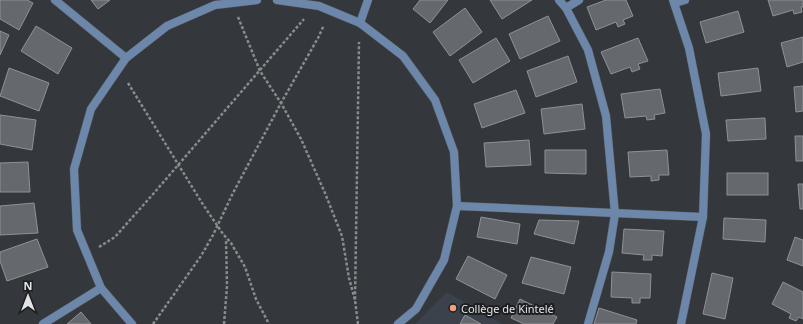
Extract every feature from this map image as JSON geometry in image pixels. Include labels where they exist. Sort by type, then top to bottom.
[{"type":"street","points":[[55,0],[126,58]]},
{"type":"street","points":[[132,324],[100,288],[77,230],[74,169],[91,110],[126,58],[167,26],[215,5],[256,0]]},
{"type":"street","points":[[277,0],[308,4],[321,3],[330,11],[360,23],[403,56],[436,100],[454,152],[457,206],[444,260],[416,309],[398,324]]},
{"type":"street","points":[[360,23],[368,0]]},
{"type":"street","points":[[560,0],[566,8],[588,50],[606,116],[615,214],[609,252],[588,324]]},
{"type":"street","points":[[566,8],[579,0]]},
{"type":"street","points":[[681,324],[703,217],[706,134],[689,48],[674,1],[685,0]]},
{"type":"street","points":[[457,206],[703,217]]},
{"type":"street","points":[[43,324],[100,288]]},
{"type":"path","points":[[233,3],[260,71],[281,103],[301,139],[342,236],[349,278],[355,300],[358,324]]},
{"type":"path","points":[[87,254],[115,236],[178,165],[304,21],[308,4]]},
{"type":"path","points":[[153,324],[201,256],[218,226],[233,193],[318,38],[330,11]]},
{"type":"path","points":[[355,300],[360,23]]},
{"type":"path","points":[[118,70],[130,85],[178,165],[226,238],[231,243],[245,267],[256,299],[269,324]]},
{"type":"path","points":[[224,324],[227,286],[226,238]]},
{"type":"shaded area","name":"Collège de Kintelé","points":[[447,292],[502,324],[415,324]]},
{"type":"building","points":[[0,0],[27,0],[33,3],[19,30],[0,19]]},
{"type":"building","points":[[91,0],[110,0],[98,9]]},
{"type":"building","points":[[420,0],[448,0],[430,23],[413,9]]},
{"type":"building","points":[[490,0],[532,0],[502,19]]},
{"type":"building","points":[[606,0],[626,0],[633,16],[623,20],[625,24],[618,27],[616,22],[596,30],[587,7]]},
{"type":"building","points":[[768,0],[803,0],[803,7],[801,7],[802,12],[794,14],[793,10],[773,16]]},
{"type":"building","points":[[465,8],[482,32],[450,56],[433,32]]},
{"type":"building","points":[[738,11],[744,32],[706,43],[700,22]]},
{"type":"building","points":[[548,16],[560,41],[520,59],[509,34]]},
{"type":"building","points":[[36,26],[72,48],[58,74],[21,51]]},
{"type":"building","points":[[0,31],[9,35],[0,55]]},
{"type":"building","points":[[803,37],[803,62],[787,67],[781,43]]},
{"type":"building","points":[[496,38],[510,61],[473,83],[459,60]]},
{"type":"building","points":[[638,38],[648,61],[638,64],[640,69],[632,72],[630,67],[611,74],[601,52]]},
{"type":"building","points":[[568,56],[577,82],[536,97],[527,71]]},
{"type":"building","points":[[9,68],[49,83],[39,111],[0,96]]},
{"type":"building","points":[[758,68],[761,91],[721,96],[718,73]]},
{"type":"building","points":[[803,86],[803,111],[796,112],[794,87]]},
{"type":"building","points":[[660,89],[665,113],[654,115],[655,119],[647,120],[646,116],[625,118],[621,94]]},
{"type":"building","points":[[516,90],[525,113],[482,128],[474,104]]},
{"type":"building","points":[[582,104],[585,129],[544,134],[541,109]]},
{"type":"building","points":[[0,115],[36,120],[32,150],[0,144]]},
{"type":"building","points":[[765,118],[766,139],[728,141],[726,120]]},
{"type":"building","points":[[795,136],[803,136],[803,161],[796,161]]},
{"type":"building","points":[[529,140],[531,165],[486,167],[484,143]]},
{"type":"building","points":[[545,150],[586,150],[586,174],[545,173]]},
{"type":"building","points":[[667,150],[669,175],[659,175],[659,180],[651,181],[651,176],[630,177],[628,152]]},
{"type":"building","points":[[28,162],[30,192],[0,192],[0,163]]},
{"type":"building","points":[[727,173],[768,173],[768,195],[727,195]]},
{"type":"building","points":[[798,184],[803,184],[803,209],[800,209]]},
{"type":"building","points":[[34,203],[38,233],[0,235],[0,206]]},
{"type":"building","points":[[481,217],[520,224],[517,244],[477,237]]},
{"type":"building","points":[[724,218],[766,220],[765,242],[723,239]]},
{"type":"building","points":[[539,220],[579,221],[574,244],[534,234]]},
{"type":"building","points":[[624,229],[664,231],[662,256],[652,255],[652,260],[643,260],[644,255],[622,253]]},
{"type":"building","points":[[795,237],[803,240],[803,266],[787,260]]},
{"type":"building","points":[[37,239],[48,267],[7,281],[0,261],[0,252]]},
{"type":"building","points":[[468,256],[507,275],[495,299],[456,279]]},
{"type":"building","points":[[531,257],[571,267],[564,294],[522,283]]},
{"type":"building","points":[[612,272],[651,274],[650,298],[640,298],[640,303],[632,303],[632,298],[611,297]]},
{"type":"building","points":[[712,273],[733,278],[725,319],[703,314]]},
{"type":"building","points":[[783,282],[803,292],[803,319],[799,317],[796,321],[789,318],[791,314],[772,304]]},
{"type":"building","points":[[520,299],[557,317],[553,324],[524,324],[511,318]]},
{"type":"building","points":[[599,308],[637,320],[636,324],[594,324]]},
{"type":"building","points":[[81,312],[91,324],[67,324]]},
{"type":"building","points":[[465,315],[481,324],[460,324]]},
{"type":"place","name":"Collège de Kintelé","points":[[453,308]]}]
